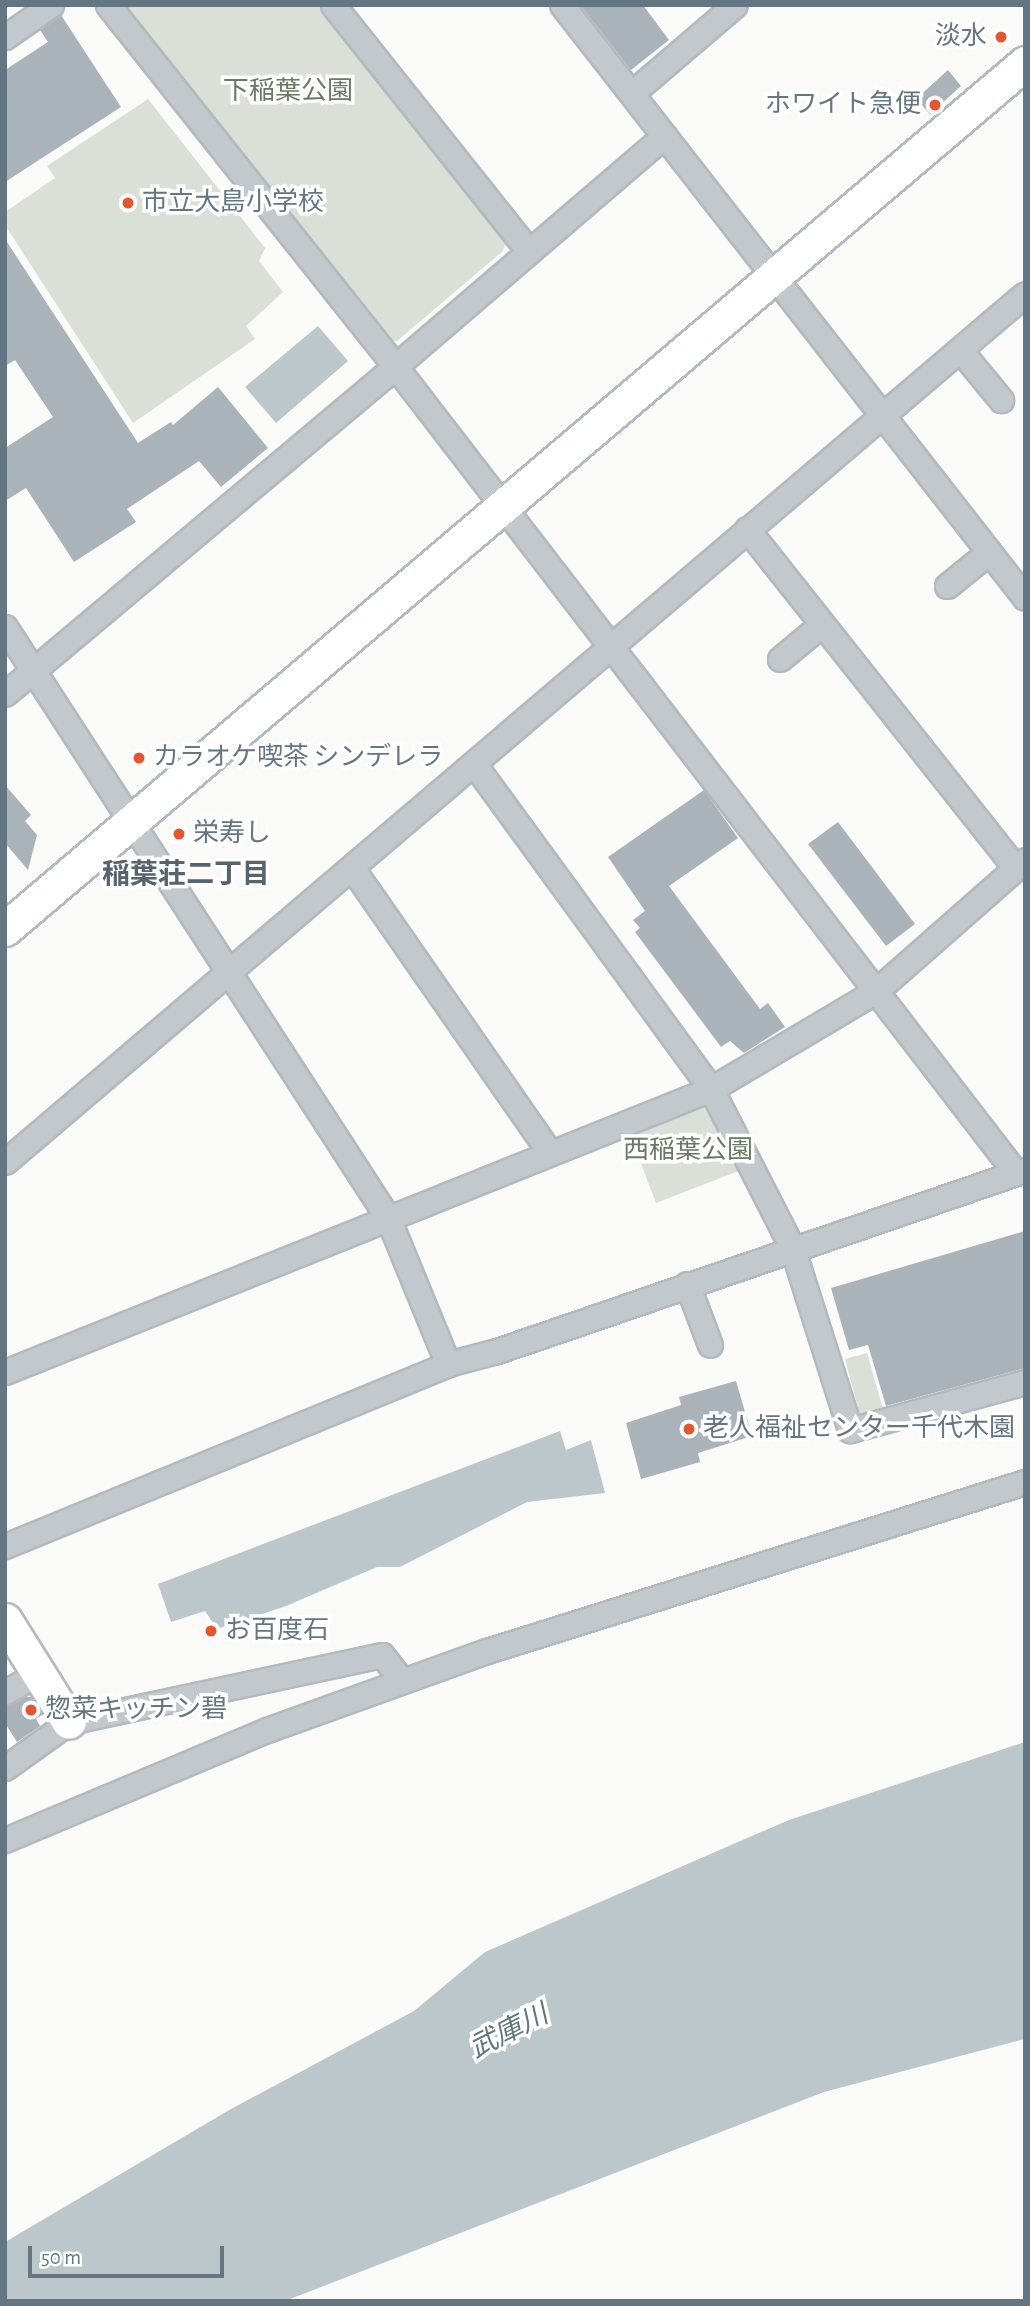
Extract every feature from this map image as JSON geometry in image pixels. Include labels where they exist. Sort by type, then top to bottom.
[{"type":"street","points":[[5,37],[51,5]]},
{"type":"street","points":[[5,1546],[448,1364],[497,1351],[792,1247],[1020,1171],[876,991],[395,366],[108,5]]},
{"type":"street","points":[[333,5],[529,251]]},
{"type":"street","points":[[562,5],[1025,598]]},
{"type":"street","points":[[632,93],[734,5]]},
{"type":"street","points":[[5,929],[1025,63]]},
{"type":"street","points":[[5,694],[83,631],[664,136]]},
{"type":"street","points":[[5,1162],[612,647],[747,528],[1025,295]]},
{"type":"street","points":[[960,350],[1001,400]]},
{"type":"street","points":[[5,1372],[710,1089],[876,991],[1020,864],[822,624],[747,528]]},
{"type":"street","points":[[947,586],[989,552]]},
{"type":"street","points":[[780,660],[822,624]]},
{"type":"street","points":[[5,627],[230,970],[388,1218],[448,1364]]},
{"type":"street","points":[[474,764],[710,1089],[792,1247],[850,1430],[1025,1382]]},
{"type":"street","points":[[352,869],[550,1153]]},
{"type":"street","points":[[687,1284],[710,1345]]},
{"type":"street","points":[[5,1840],[254,1735],[402,1681],[500,1647],[1025,1482]]},
{"type":"street","points":[[5,1620],[69,1722]]},
{"type":"street","points":[[5,1768],[69,1722],[382,1655],[402,1681]]},
{"type":"street","points":[[5,1692],[39,1673]]},
{"type":"green space","name":"下稲葉公園","points":[[118,5],[321,5],[506,241],[503,251],[397,341],[384,341]]},
{"type":"green space","points":[[148,99],[265,248],[259,261],[283,292],[246,326],[255,339],[133,423],[5,225],[5,212],[55,178],[47,166]]},
{"type":"green space","name":"西稲葉公園","points":[[702,1103],[709,1107],[741,1170],[656,1203],[630,1135]]},
{"type":"green space","points":[[867,1353],[883,1409],[860,1415],[845,1359]]},
{"type":"water","points":[[318,326],[348,361],[276,423],[245,387]]},
{"type":"water","points":[[560,1431],[566,1450],[591,1440],[605,1493],[527,1502],[400,1567],[377,1567],[286,1606],[217,1629],[205,1611],[171,1622],[158,1584]]},
{"type":"water","name":"武庫川","points":[[1025,1742],[1025,2039],[824,2092],[285,2301],[5,2301],[5,2242],[231,2109],[414,2011],[485,1952],[789,1820]]},
{"type":"building","points":[[580,5],[643,5],[669,40],[631,70]]},
{"type":"building","points":[[61,15],[121,107],[5,182],[5,70],[48,42],[40,30]]},
{"type":"building","points":[[948,70],[961,86],[930,114],[916,99]]},
{"type":"building","points":[[5,239],[138,443],[171,422],[173,425],[218,387],[268,448],[221,487],[199,461],[127,509],[136,522],[74,562],[26,488],[5,501],[5,448],[53,417],[15,360],[5,366]]},
{"type":"building","points":[[5,785],[31,815],[25,821],[37,835],[28,870],[5,843]]},
{"type":"building","points":[[704,790],[738,838],[669,886],[760,1009],[768,1003],[785,1027],[744,1053],[730,1041],[721,1047],[635,932],[640,928],[633,920],[645,911],[608,857]]},
{"type":"building","points":[[838,822],[915,924],[886,946],[808,844]]},
{"type":"building","points":[[1025,1231],[1025,1368],[886,1406],[868,1345],[849,1350],[831,1288]]},
{"type":"building","name":"老人福祉センター千代木園","points":[[736,1381],[752,1436],[698,1453],[700,1462],[641,1479],[626,1423],[681,1405],[679,1397]]},
{"type":"building","points":[[24,1697],[31,1697],[42,1715],[36,1719],[40,1726],[17,1742],[5,1723],[5,1706]]},
{"type":"place","name":"淡水","points":[[1001,37]]},
{"type":"place","name":"ホワイト急便","points":[[935,105]]},
{"type":"place","name":"市立大島小学校","points":[[128,203]]},
{"type":"place","name":"カラオケ喫茶 シンデレラ","points":[[139,758]]},
{"type":"place","name":"栄寿し","points":[[179,834]]},
{"type":"place","name":"老人福祉センター千代木園","points":[[689,1429]]},
{"type":"place","name":"お百度石","points":[[211,1631]]},
{"type":"place","name":"惣菜キッチン碧","points":[[31,1710]]},
{"type":"district","name":"稲葉荘二丁目","points":[[186,875]]}]
